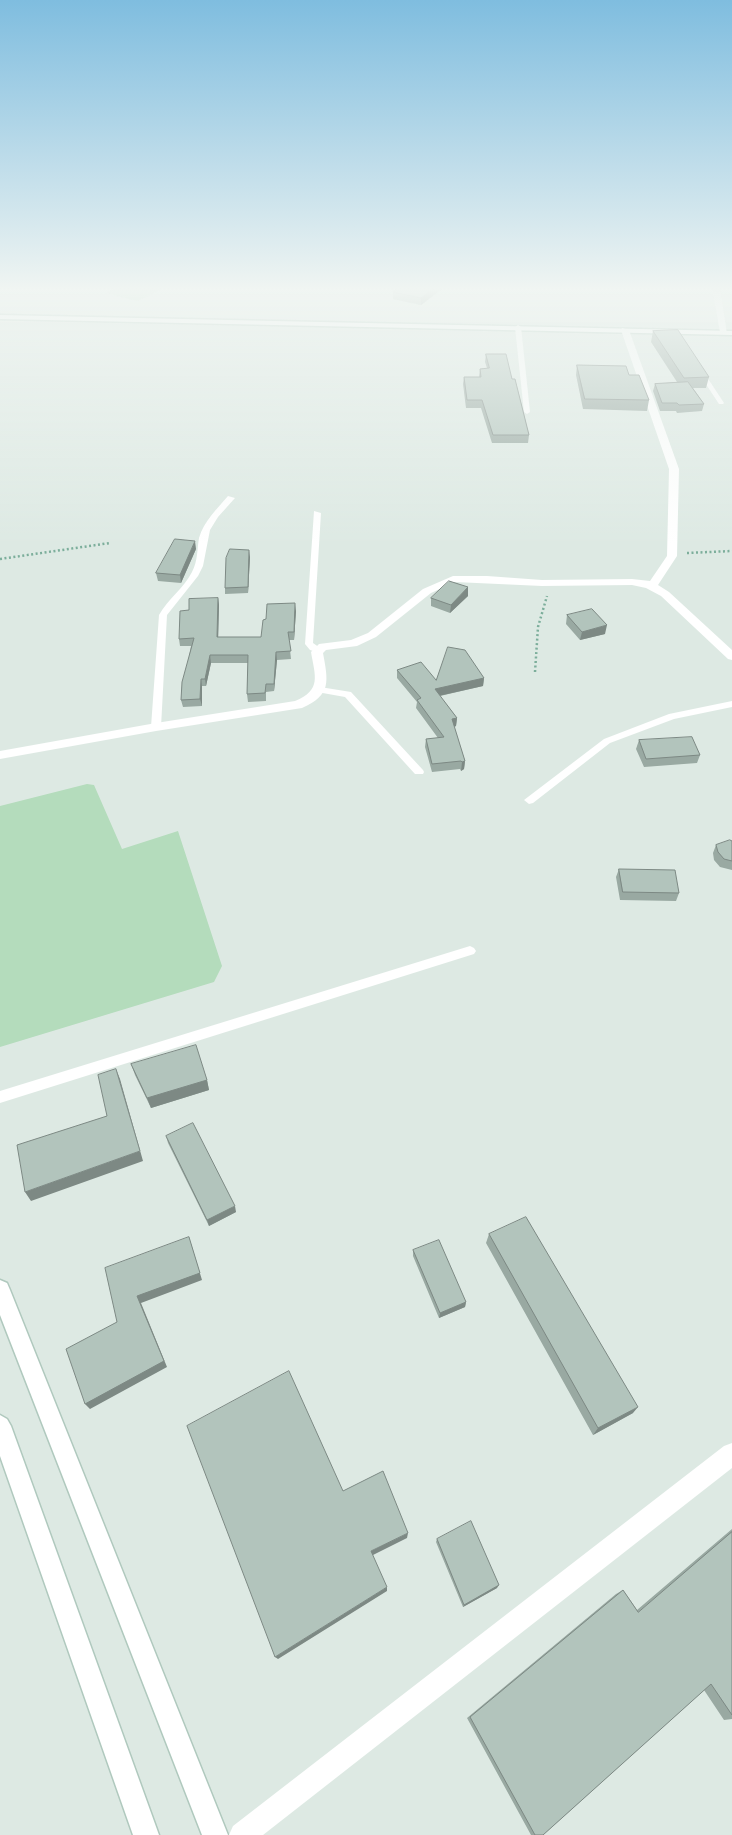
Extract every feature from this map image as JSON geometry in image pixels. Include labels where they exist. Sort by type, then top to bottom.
[{"type":"street","points":[[640,374],[674,469],[672,556],[656,580],[649,585]]},
{"type":"street","points":[[0,755],[156,727],[298,705],[316,697],[320,690],[322,683],[317,652],[319,650],[329,645],[353,642],[372,635],[427,591],[453,579],[478,578],[550,584],[632,582],[649,585],[665,594],[732,656]]},
{"type":"street","points":[[0,1290],[215,1835]]},
{"type":"street","points":[[0,1426],[146,1835]]},
{"type":"street","points":[[242,1835],[732,1454]]},
{"type":"lane","points":[[523,374],[527,412]]},
{"type":"lane","points":[[703,374],[722,402]]},
{"type":"lane","points":[[156,727],[163,616],[167,606],[194,577],[201,562],[204,535],[213,517],[231,498]]},
{"type":"lane","points":[[317,513],[309,644],[319,650]]},
{"type":"lane","points":[[320,690],[348,694],[419,772]]},
{"type":"lane","points":[[529,800],[607,741],[672,716],[732,704]]},
{"type":"lane","points":[[0,1097],[470,951]]},
{"type":"path","points":[[0,559],[110,543]]},
{"type":"path","points":[[672,552],[694,554],[732,550]]},
{"type":"path","points":[[535,672],[538,627],[550,584]]},
{"type":"green space","points":[[87,784],[94,785],[122,849],[178,831],[222,966],[214,982],[0,1047],[0,806]]},
{"type":"building","points":[[481,374],[511,374],[512,379],[515,379],[529,435],[493,435],[482,400],[467,400],[464,377],[481,377]]},
{"type":"building","points":[[579,374],[639,375],[649,400],[585,399]]},
{"type":"building","points":[[681,374],[707,374],[709,377],[684,378]]},
{"type":"building","points":[[688,382],[704,404],[679,405],[677,403],[662,403],[655,384]]},
{"type":"building","points":[[175,539],[195,541],[180,575],[156,573]]},
{"type":"building","points":[[230,549],[249,550],[248,587],[225,588],[226,558]]},
{"type":"building","points":[[449,581],[468,587],[451,605],[431,598]]},
{"type":"building","points":[[218,598],[217,637],[261,637],[263,620],[266,619],[267,604],[295,603],[294,632],[288,632],[291,651],[276,652],[274,684],[266,684],[265,693],[247,694],[248,655],[210,655],[205,679],[201,679],[200,699],[181,700],[182,682],[194,638],[179,639],[180,611],[189,610],[189,599]]},
{"type":"building","points":[[592,609],[607,625],[582,632],[567,615]]},
{"type":"building","points":[[448,647],[465,650],[484,678],[435,689],[457,718],[452,719],[465,761],[432,764],[426,739],[444,737],[417,700],[421,698],[397,670],[421,662],[436,680]]},
{"type":"building","points":[[692,737],[700,755],[646,759],[639,740]]},
{"type":"building","points":[[732,841],[732,861],[724,859],[718,852],[716,845]]},
{"type":"building","points":[[619,869],[675,870],[679,893],[623,892]]},
{"type":"building","points":[[196,1045],[207,1080],[147,1098],[131,1064]]},
{"type":"building","points":[[116,1069],[140,1151],[25,1192],[17,1145],[107,1116],[98,1075]]},
{"type":"building","points":[[193,1123],[235,1206],[207,1220],[166,1136]]},
{"type":"building","points":[[526,1217],[638,1407],[598,1428],[489,1234]]},
{"type":"building","points":[[189,1237],[200,1273],[137,1296],[164,1361],[85,1404],[66,1349],[117,1322],[105,1268]]},
{"type":"building","points":[[439,1240],[466,1302],[440,1313],[413,1250]]},
{"type":"building","points":[[289,1371],[343,1491],[383,1471],[408,1533],[371,1551],[387,1587],[275,1657],[187,1426]]},
{"type":"building","points":[[471,1521],[499,1585],[464,1605],[437,1539]]},
{"type":"building","points":[[732,1532],[732,1715],[711,1684],[543,1835],[535,1835],[470,1717],[623,1590],[638,1612]]}]
